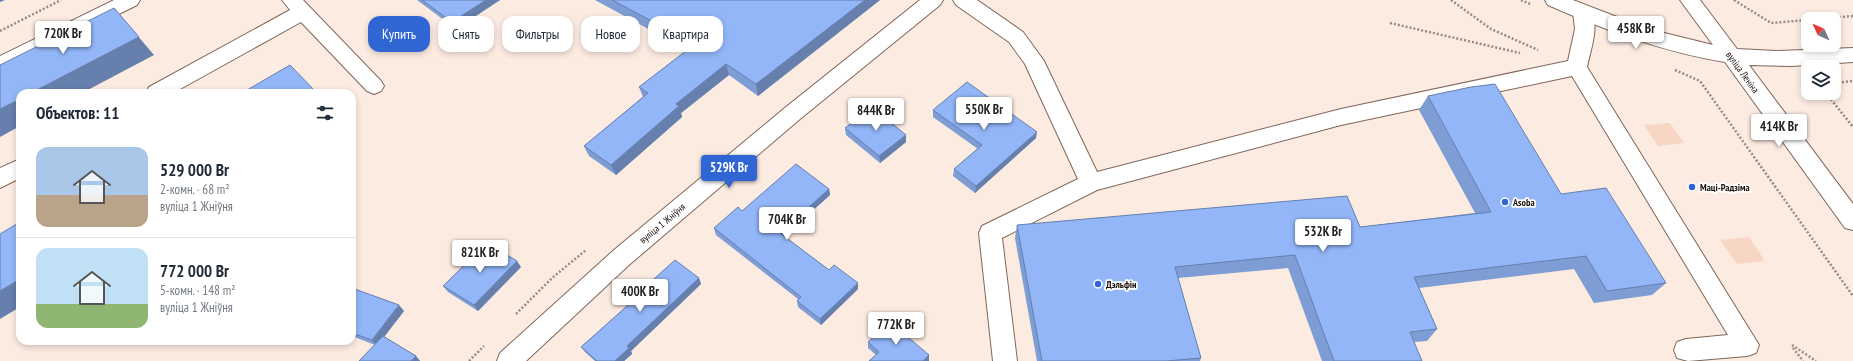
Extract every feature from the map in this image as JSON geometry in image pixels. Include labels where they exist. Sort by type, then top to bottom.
[{"type":"main road","points":[[0,65],[130,0]]},
{"type":"main road","name":"вуліца 1 Жніўня","points":[[509,361],[622,257],[793,113],[933,0]]},
{"type":"main road","points":[[963,0],[1016,37],[1034,61],[1091,183]]},
{"type":"main road","points":[[1555,0],[1633,32],[1674,44],[1732,56],[1799,59],[1853,55]]},
{"type":"main road","name":"вуліца Леніна","points":[[1690,0],[1853,221]]},
{"type":"main road","points":[[163,89],[298,6],[374,86]]},
{"type":"main road","points":[[1583,12],[1585,29],[1577,67],[1747,344],[1686,350]]},
{"type":"main road","points":[[1005,361],[990,233],[1091,183],[1341,118],[1577,67]]},
{"type":"main road","points":[[0,179],[16,170]]},
{"type":"path","points":[[0,30],[61,0]]},
{"type":"path","points":[[1451,0],[1491,29],[1577,67]]},
{"type":"path","points":[[1734,0],[1770,23],[1801,21]]},
{"type":"path","points":[[1841,17],[1853,16]]},
{"type":"path","points":[[1390,23],[1524,54]]},
{"type":"path","points":[[1841,82],[1853,81]]},
{"type":"path","points":[[1700,82],[1853,296]]},
{"type":"path","points":[[1832,100],[1853,127]]},
{"type":"path","points":[[1803,361],[1792,346],[1816,361]]},
{"type":"shaded area","points":[[1670,123],[1684,143],[1658,146],[1644,125]]},
{"type":"shaded area","points":[[1749,237],[1765,261],[1737,264],[1720,240]]},
{"type":"building","points":[[422,0],[486,0],[461,16],[444,16]]},
{"type":"building","points":[[612,0],[865,0],[756,84],[726,64],[676,104],[679,106],[611,165],[584,146],[648,93],[639,87],[685,52],[723,52],[723,16],[648,16],[648,19]]},
{"type":"building","points":[[114,8],[139,37],[39,89],[16,89],[16,101],[0,109],[0,65]]},
{"type":"building","points":[[290,65],[313,89],[249,89]]},
{"type":"building","points":[[967,82],[1037,132],[976,186],[954,169],[982,145],[933,110]]},
{"type":"building","points":[[1495,84],[1561,194],[1606,188],[1666,283],[1607,291],[1586,256],[1414,277],[1437,329],[1410,332],[1422,361],[1334,361],[1295,255],[1175,267],[1201,358],[1166,361],[1042,361],[1017,225],[1347,196],[1360,227],[1491,212],[1428,96],[1471,87]]},
{"type":"building","points":[[873,108],[906,135],[879,156],[845,128]]},
{"type":"building","points":[[796,164],[829,189],[780,233],[829,270],[834,265],[858,283],[820,319],[797,301],[801,297],[714,228],[738,207],[742,211]]},
{"type":"building","points":[[16,224],[16,281],[0,291],[0,234]]},
{"type":"building","points":[[487,243],[517,261],[474,305],[443,286]]},
{"type":"building","points":[[675,260],[699,278],[627,346],[629,348],[615,361],[597,361],[581,347],[635,299],[634,297]]},
{"type":"building","points":[[356,289],[399,305],[372,340],[356,334]]},
{"type":"building","points":[[890,322],[929,355],[923,361],[869,361],[879,352],[868,342]]},
{"type":"building","points":[[383,336],[416,356],[411,361],[359,361]]},
{"type":"place","name":"Маці-Радзіма","points":[[1692,187]]},
{"type":"place","name":"Asoba","points":[[1505,202]]},
{"type":"place","name":"Дэльфін","points":[[1098,284]]}]
